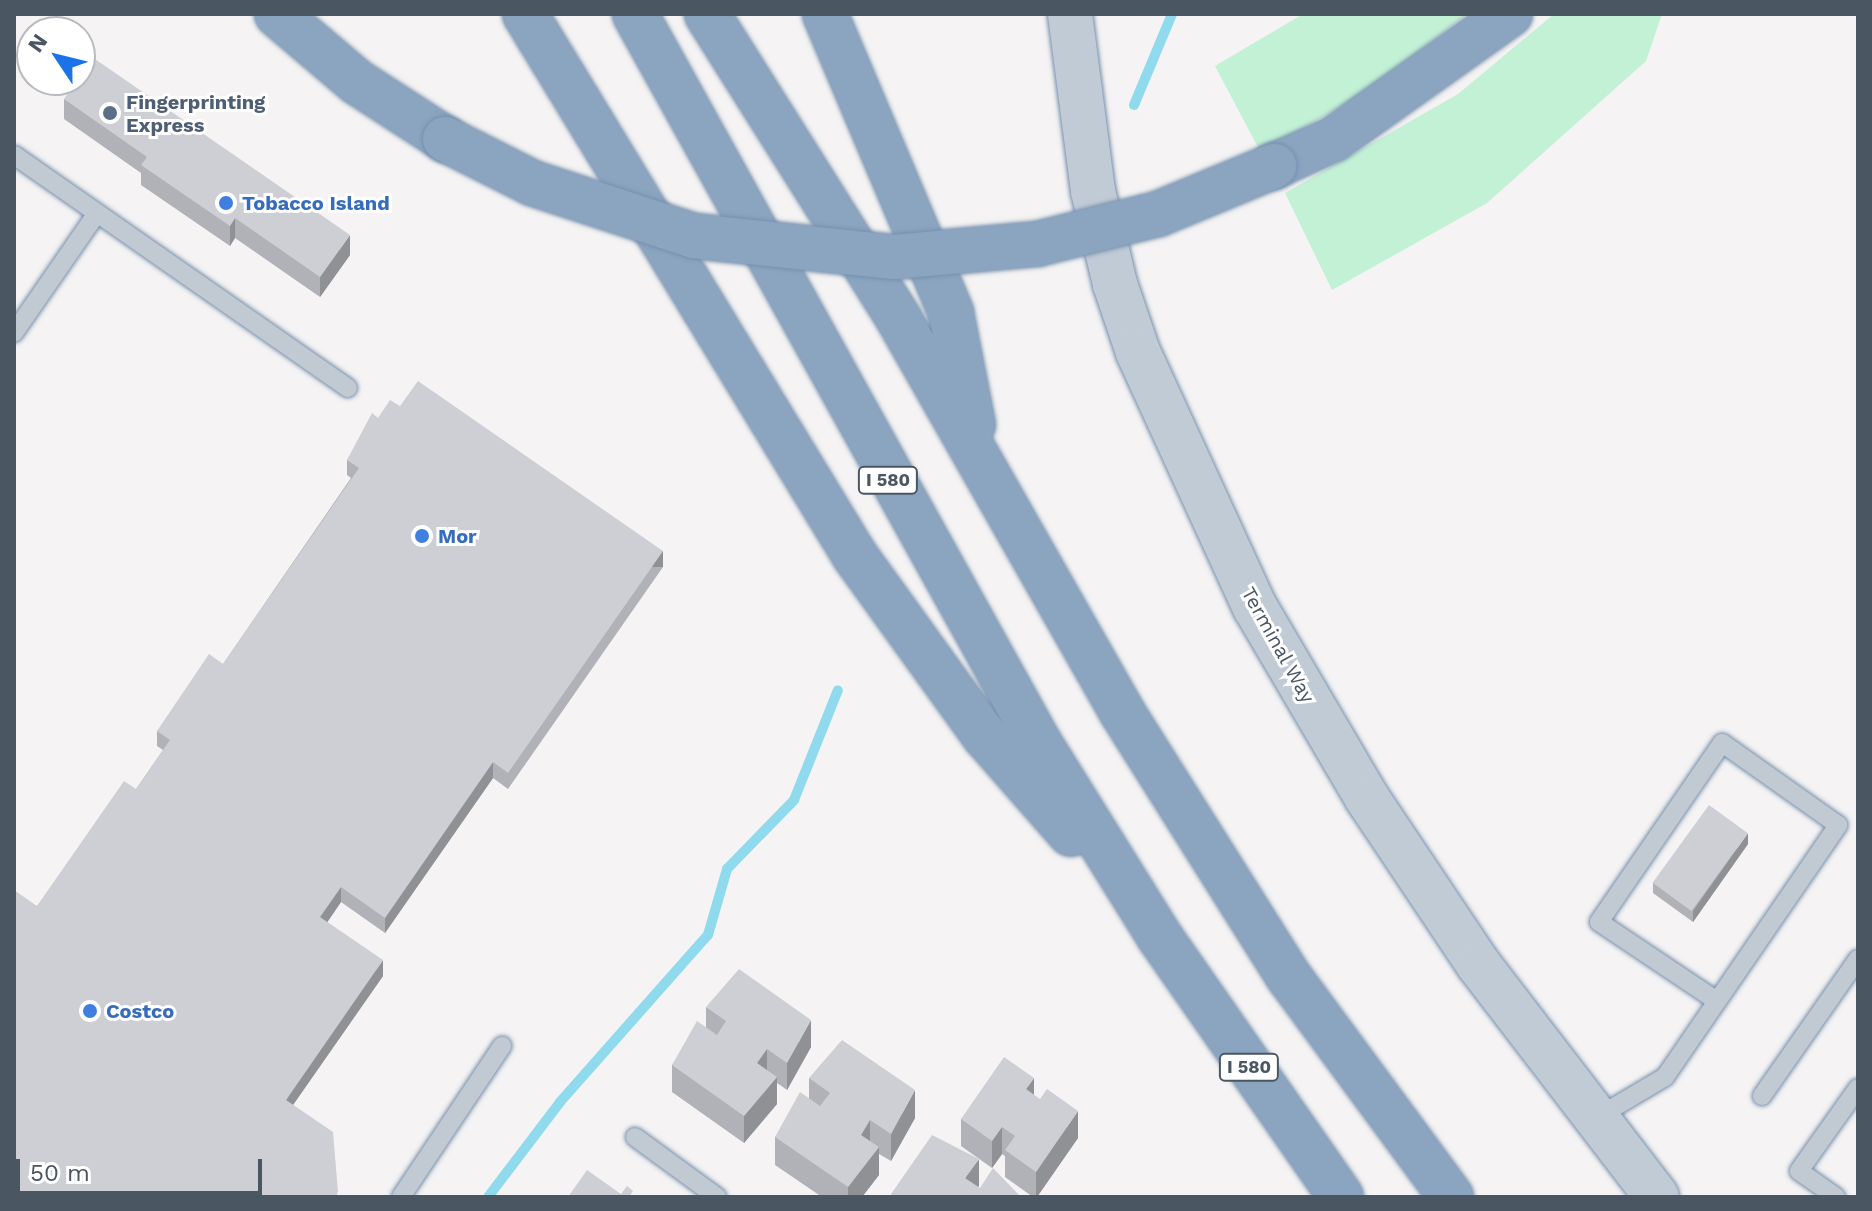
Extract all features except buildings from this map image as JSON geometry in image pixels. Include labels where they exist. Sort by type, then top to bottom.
[{"type":"highway","points":[[277,14],[357,82],[445,139],[532,183],[694,236],[894,257],[1037,244],[1158,214],[1334,139],[1510,14]]},
{"type":"highway","points":[[525,14],[855,556],[985,736],[1159,936]]},
{"type":"highway","name":"I 580","points":[[635,14],[968,622],[1159,936],[1341,1197]]},
{"type":"highway","points":[[707,14],[979,459],[1122,712],[1289,977],[1451,1197]]},
{"type":"highway","points":[[825,14],[951,313],[979,459]]},
{"type":"street","name":"Terminal Way","points":[[1070,14],[1093,191],[1115,284],[1208,512],[1296,683],[1367,798],[1479,965],[1657,1197]]},
{"type":"lane","points":[[14,155],[348,388]]},
{"type":"lane","points":[[14,333],[97,213]]},
{"type":"lane","points":[[1596,1118],[1665,1077],[1838,825],[1722,743],[1599,922],[1717,1001]]},
{"type":"lane","points":[[1762,1096],[1858,959]]},
{"type":"lane","points":[[401,1197],[502,1046]]},
{"type":"lane","points":[[1836,1197],[1799,1171],[1858,1088]]},
{"type":"lane","points":[[635,1137],[717,1197]]},
{"type":"green space","points":[[1303,14],[1467,14],[1373,87],[1261,153],[1215,66]]},
{"type":"green space","points":[[1554,14],[1662,14],[1646,61],[1487,203],[1332,290],[1285,193],[1458,94]]},
{"type":"waterway","points":[[1134,105],[1172,14]]},
{"type":"waterway","points":[[488,1197],[560,1102],[708,935],[727,869],[794,800],[838,690]]},
{"type":"place","name":"Fingerprinting Express","points":[[110,113]]},
{"type":"place","name":"Tobacco Island","points":[[226,203]]},
{"type":"place","name":"Mor","points":[[422,536]]},
{"type":"place","name":"Costco","points":[[90,1011]]}]
